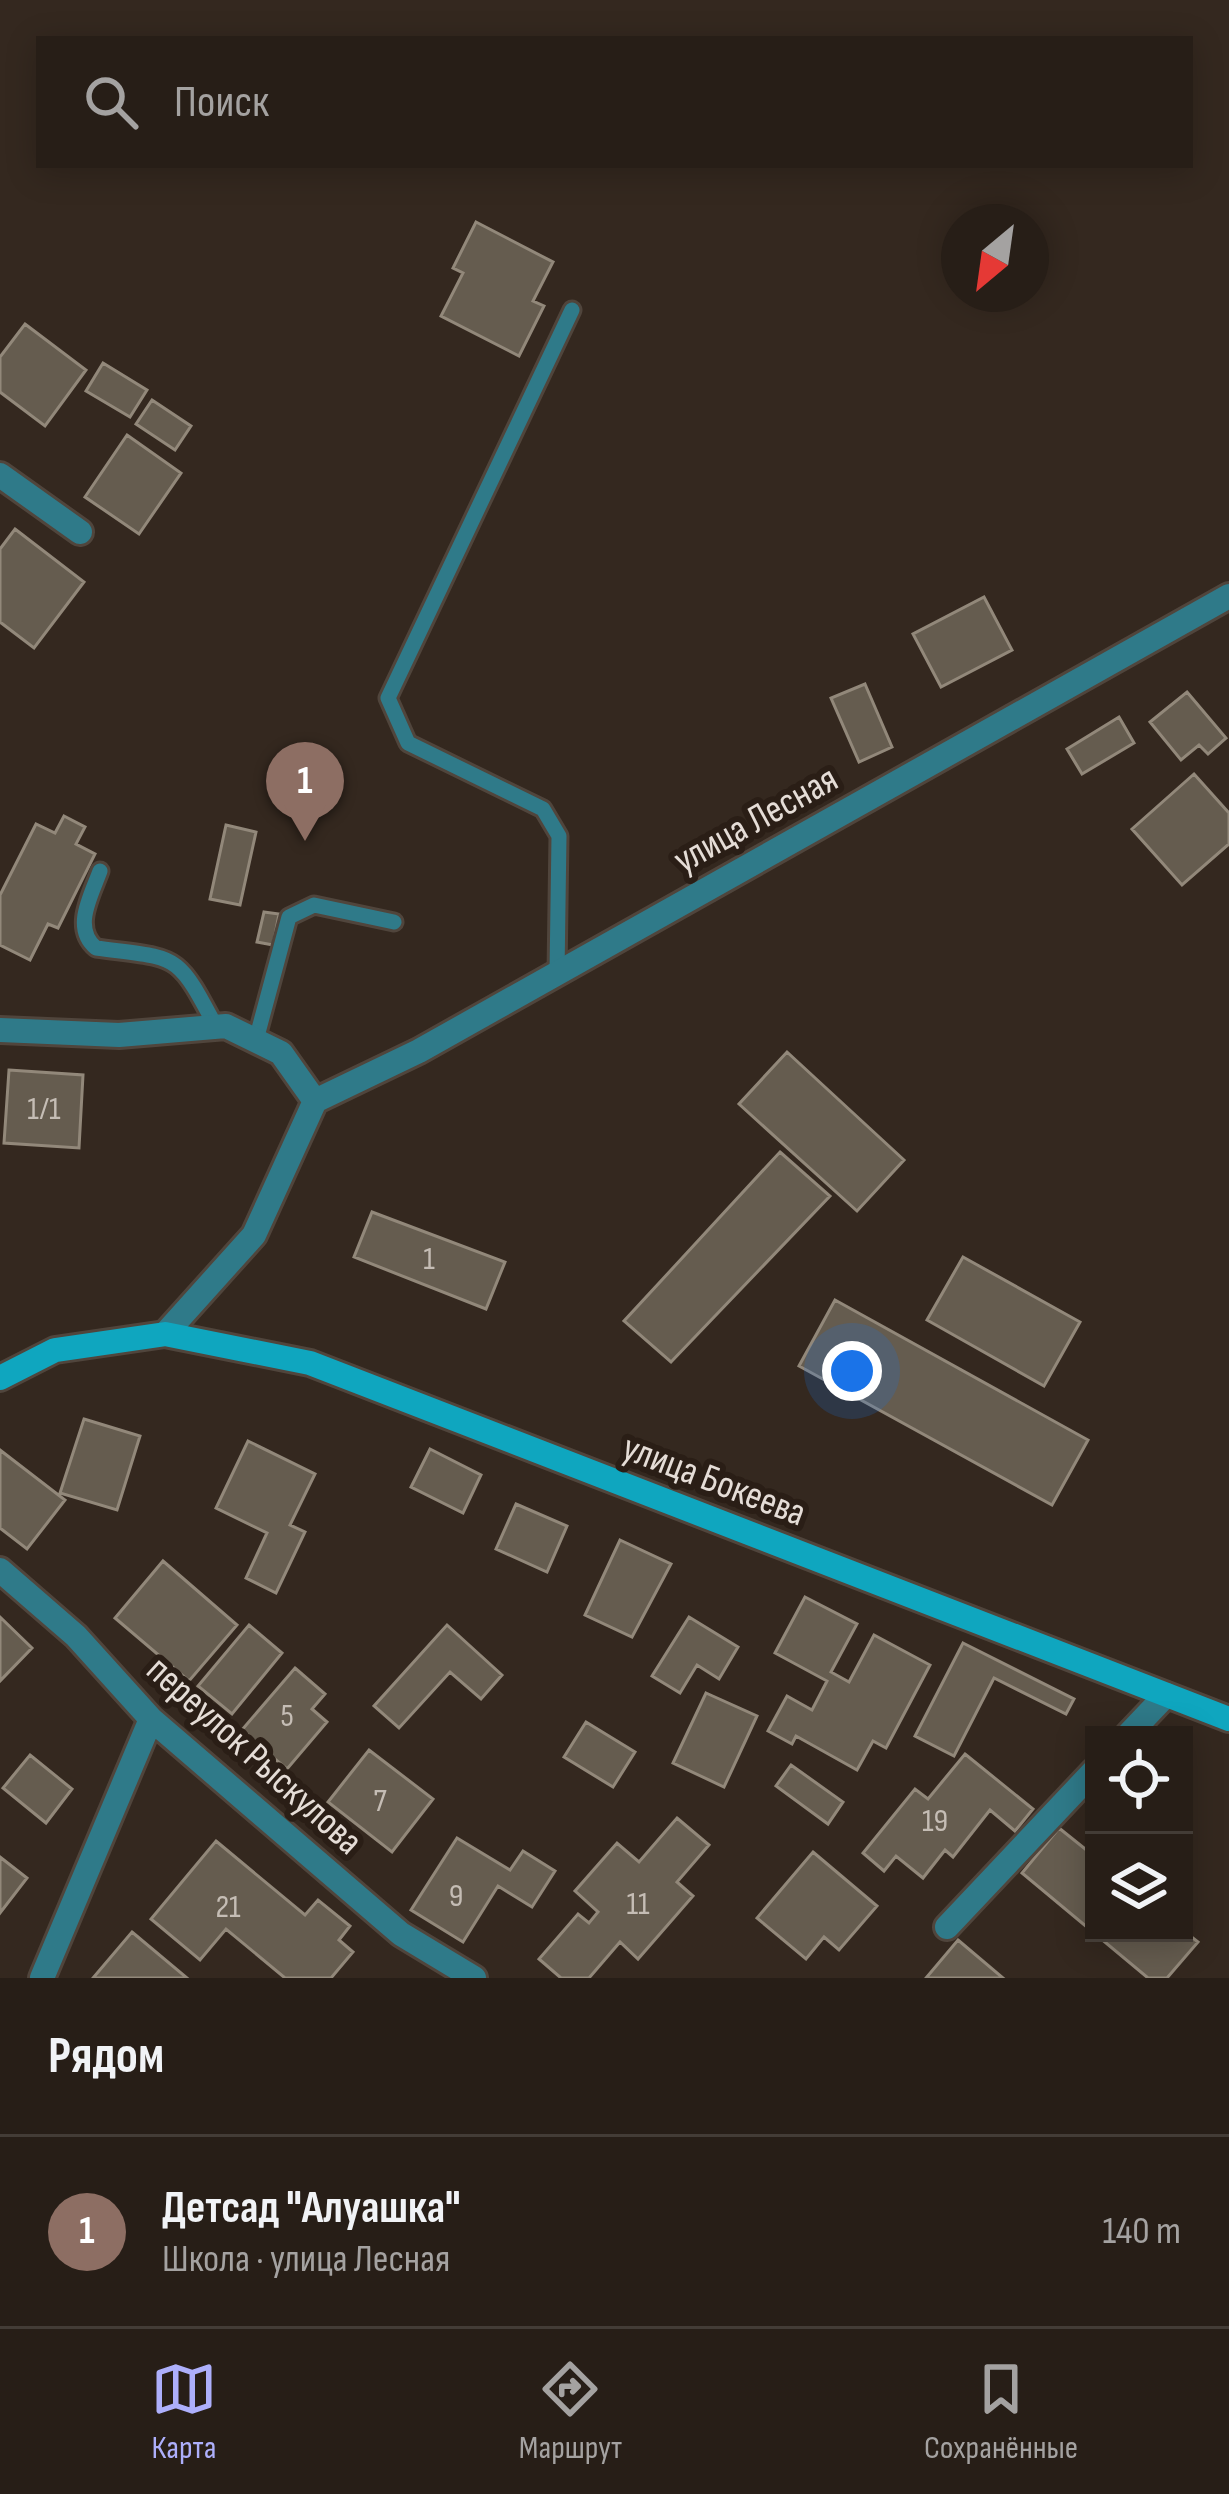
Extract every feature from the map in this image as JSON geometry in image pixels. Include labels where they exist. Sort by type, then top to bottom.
[{"type":"main road","name":"улица Бокеева","points":[[0,1378],[55,1350],[165,1334],[310,1363],[1229,1719]]},
{"type":"street","points":[[0,476],[80,532]]},
{"type":"street","name":"улица Лесная","points":[[315,1101],[418,1051],[1229,596]]},
{"type":"street","points":[[0,1030],[118,1035],[226,1026],[281,1053],[315,1101],[254,1234],[165,1334]]},
{"type":"street","name":"переулок Рыскулова","points":[[0,1570],[76,1636],[151,1719],[401,1934],[474,1978]]},
{"type":"street","points":[[1137,1726],[1166,1695]]},
{"type":"street","points":[[42,1978],[151,1719]]},
{"type":"street","points":[[947,1927],[1085,1781]]},
{"type":"lane","points":[[557,973],[560,836],[543,809],[408,743],[388,698],[572,310]]},
{"type":"lane","points":[[100,872],[83,918],[88,941],[96,947],[166,958],[181,967],[216,1027]]},
{"type":"lane","points":[[256,1040],[290,917],[314,905],[394,922]]},
{"type":"building","points":[[476,222],[553,262],[533,301],[544,306],[519,356],[441,316],[463,273],[453,268]]},
{"type":"building","points":[[25,324],[86,370],[45,426],[0,392],[0,357]]},
{"type":"building","points":[[103,363],[147,390],[130,417],[86,391]]},
{"type":"building","points":[[152,400],[191,426],[175,450],[136,424]]},
{"type":"building","points":[[127,435],[181,473],[139,534],[85,497]]},
{"type":"building","points":[[15,529],[84,582],[34,648],[0,622],[0,549]]},
{"type":"building","points":[[984,597],[1012,650],[941,687],[913,634]]},
{"type":"building","points":[[865,684],[892,747],[859,762],[831,698]]},
{"type":"building","points":[[1187,692],[1226,738],[1208,754],[1199,745],[1181,760],[1150,722]]},
{"type":"building","points":[[1119,717],[1134,743],[1082,774],[1067,749]]},
{"type":"building","points":[[1194,774],[1229,813],[1229,844],[1182,885],[1132,829]]},
{"type":"building","points":[[64,816],[85,827],[76,844],[95,854],[58,928],[48,924],[30,960],[0,945],[0,895],[36,824],[55,833]]},
{"type":"building","points":[[226,825],[256,832],[240,905],[210,899]]},
{"type":"building","points":[[264,912],[279,914],[273,945],[257,942]]},
{"type":"building","points":[[787,1052],[904,1160],[857,1211],[739,1104]]},
{"type":"building","points":[[9,1070],[83,1075],[79,1148],[4,1143]]},
{"type":"building","points":[[780,1152],[830,1196],[671,1362],[624,1321]]},
{"type":"building","points":[[372,1212],[505,1262],[486,1309],[354,1257]]},
{"type":"building","points":[[963,1257],[1080,1322],[1044,1386],[927,1320]]},
{"type":"building","points":[[835,1300],[1088,1440],[1052,1505],[799,1366]]},
{"type":"building","points":[[84,1419],[140,1436],[117,1510],[60,1493]]},
{"type":"building","points":[[248,1441],[315,1474],[290,1525],[305,1532],[276,1593],[246,1578],[267,1533],[216,1508]]},
{"type":"building","points":[[430,1449],[481,1475],[463,1513],[411,1487]]},
{"type":"building","points":[[0,1450],[65,1500],[27,1549],[0,1528]]},
{"type":"building","points":[[516,1504],[567,1526],[547,1572],[496,1549]]},
{"type":"building","points":[[620,1540],[671,1564],[632,1637],[585,1615]]},
{"type":"building","points":[[163,1561],[237,1625],[189,1681],[115,1618]]},
{"type":"building","points":[[805,1597],[857,1624],[831,1672],[849,1682],[874,1635],[930,1665],[886,1748],[873,1741],[857,1770],[796,1736],[792,1744],[768,1731],[787,1696],[812,1710],[827,1681],[775,1653]]},
{"type":"building","points":[[0,1617],[32,1648],[0,1681]]},
{"type":"building","points":[[689,1617],[738,1647],[719,1679],[697,1665],[680,1693],[652,1676]]},
{"type":"building","points":[[249,1625],[282,1653],[232,1714],[198,1686]]},
{"type":"building","points":[[447,1625],[502,1675],[481,1699],[450,1672],[399,1728],[374,1706]]},
{"type":"building","points":[[963,1643],[1074,1699],[1066,1714],[994,1678],[954,1756],[915,1736]]},
{"type":"building","points":[[295,1668],[325,1694],[312,1709],[327,1722],[287,1769],[241,1731]]},
{"type":"building","points":[[706,1693],[757,1716],[724,1787],[673,1763]]},
{"type":"building","points":[[586,1722],[635,1752],[613,1787],[564,1757]]},
{"type":"building","points":[[369,1750],[433,1799],[392,1852],[328,1802]]},
{"type":"building","points":[[965,1754],[1033,1809],[1015,1831],[990,1810],[953,1857],[945,1850],[923,1878],[896,1856],[884,1871],[863,1853],[915,1789],[928,1799]]},
{"type":"building","points":[[30,1755],[72,1789],[46,1823],[3,1788]]},
{"type":"building","points":[[791,1765],[843,1802],[828,1824],[776,1786]]},
{"type":"building","points":[[677,1818],[709,1845],[677,1882],[693,1896],[638,1959],[620,1942],[589,1978],[561,1978],[539,1959],[578,1914],[589,1923],[598,1912],[575,1891],[617,1843],[639,1862]]},
{"type":"building","points":[[1059,1828],[1085,1849],[1085,1926],[1022,1873]]},
{"type":"building","points":[[457,1838],[510,1870],[523,1851],[555,1871],[532,1907],[498,1886],[463,1942],[411,1910]]},
{"type":"building","points":[[216,1841],[305,1915],[318,1900],[350,1926],[339,1940],[353,1952],[331,1978],[285,1978],[226,1929],[200,1960],[151,1919]]},
{"type":"building","points":[[813,1852],[877,1906],[839,1950],[824,1937],[806,1959],[757,1918]]},
{"type":"building","points":[[0,1857],[27,1878],[0,1913]]},
{"type":"building","points":[[132,1932],[187,1978],[93,1978]]},
{"type":"building","points":[[1193,1938],[1198,1942],[1167,1978],[1148,1978],[1105,1942],[1193,1942]]},
{"type":"building","points":[[958,1940],[1003,1978],[926,1978]]},
{"type":"place","name":"Детсад \"Алуашка\"","points":[[305,841]]}]
